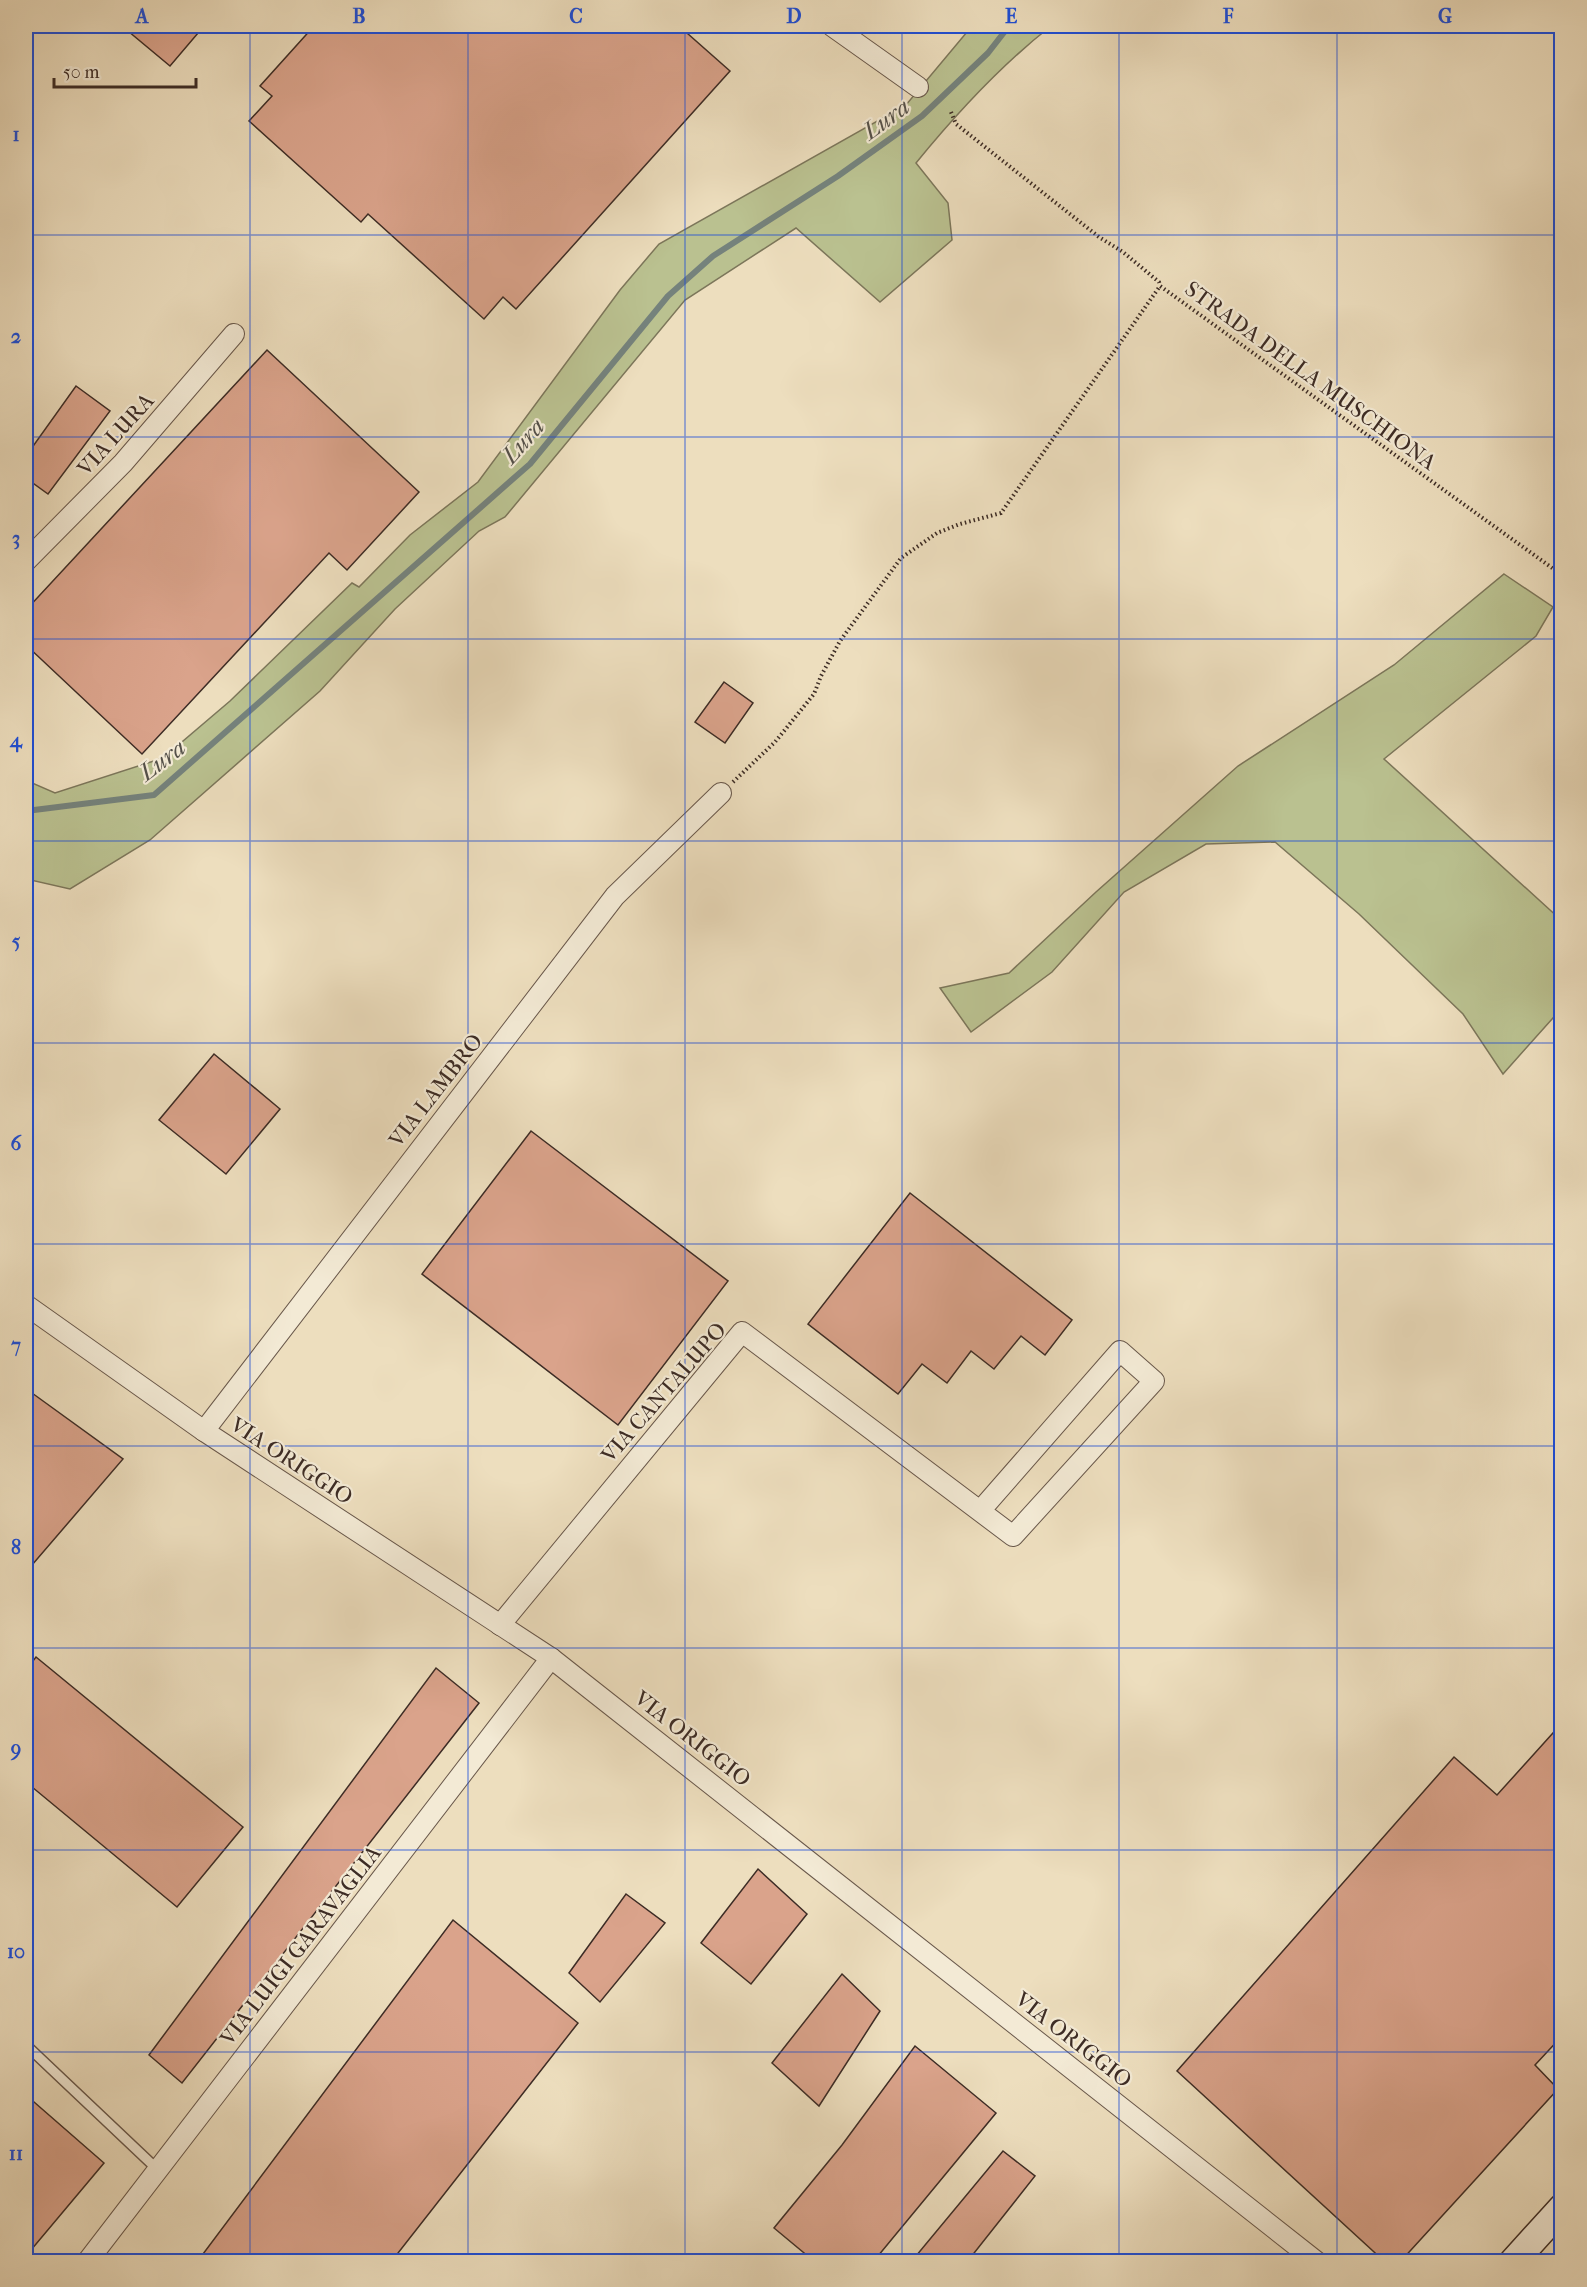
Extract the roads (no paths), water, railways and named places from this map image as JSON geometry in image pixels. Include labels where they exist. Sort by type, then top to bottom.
[{"type":"main road","points":[[1513,2262],[1562,2208]]},
{"type":"street","points":[[832,26],[918,87]]},
{"type":"street","name":"VIA LURA","points":[[26,561],[123,463],[234,334]]},
{"type":"street","name":"VIA LAMBRO","points":[[204,1431],[615,896],[721,793]]},
{"type":"street","name":"VIA ORIGGIO","points":[[26,1305],[204,1431],[551,1658],[1303,2255],[1317,2262]]},
{"type":"street","name":"VIA CANTALUPO","points":[[500,1624],[742,1332],[1013,1536],[1154,1381],[1120,1351],[980,1511]]},
{"type":"street","name":"VIA LUIGI GARAVAGLIA","points":[[87,2262],[551,1658]]},
{"type":"lane","points":[[26,2045],[158,2169]]},
{"type":"waterway","name":"Lura","points":[[26,811],[154,795],[530,464],[668,296],[713,256],[838,176],[922,116],[988,53],[1009,26]]}]
